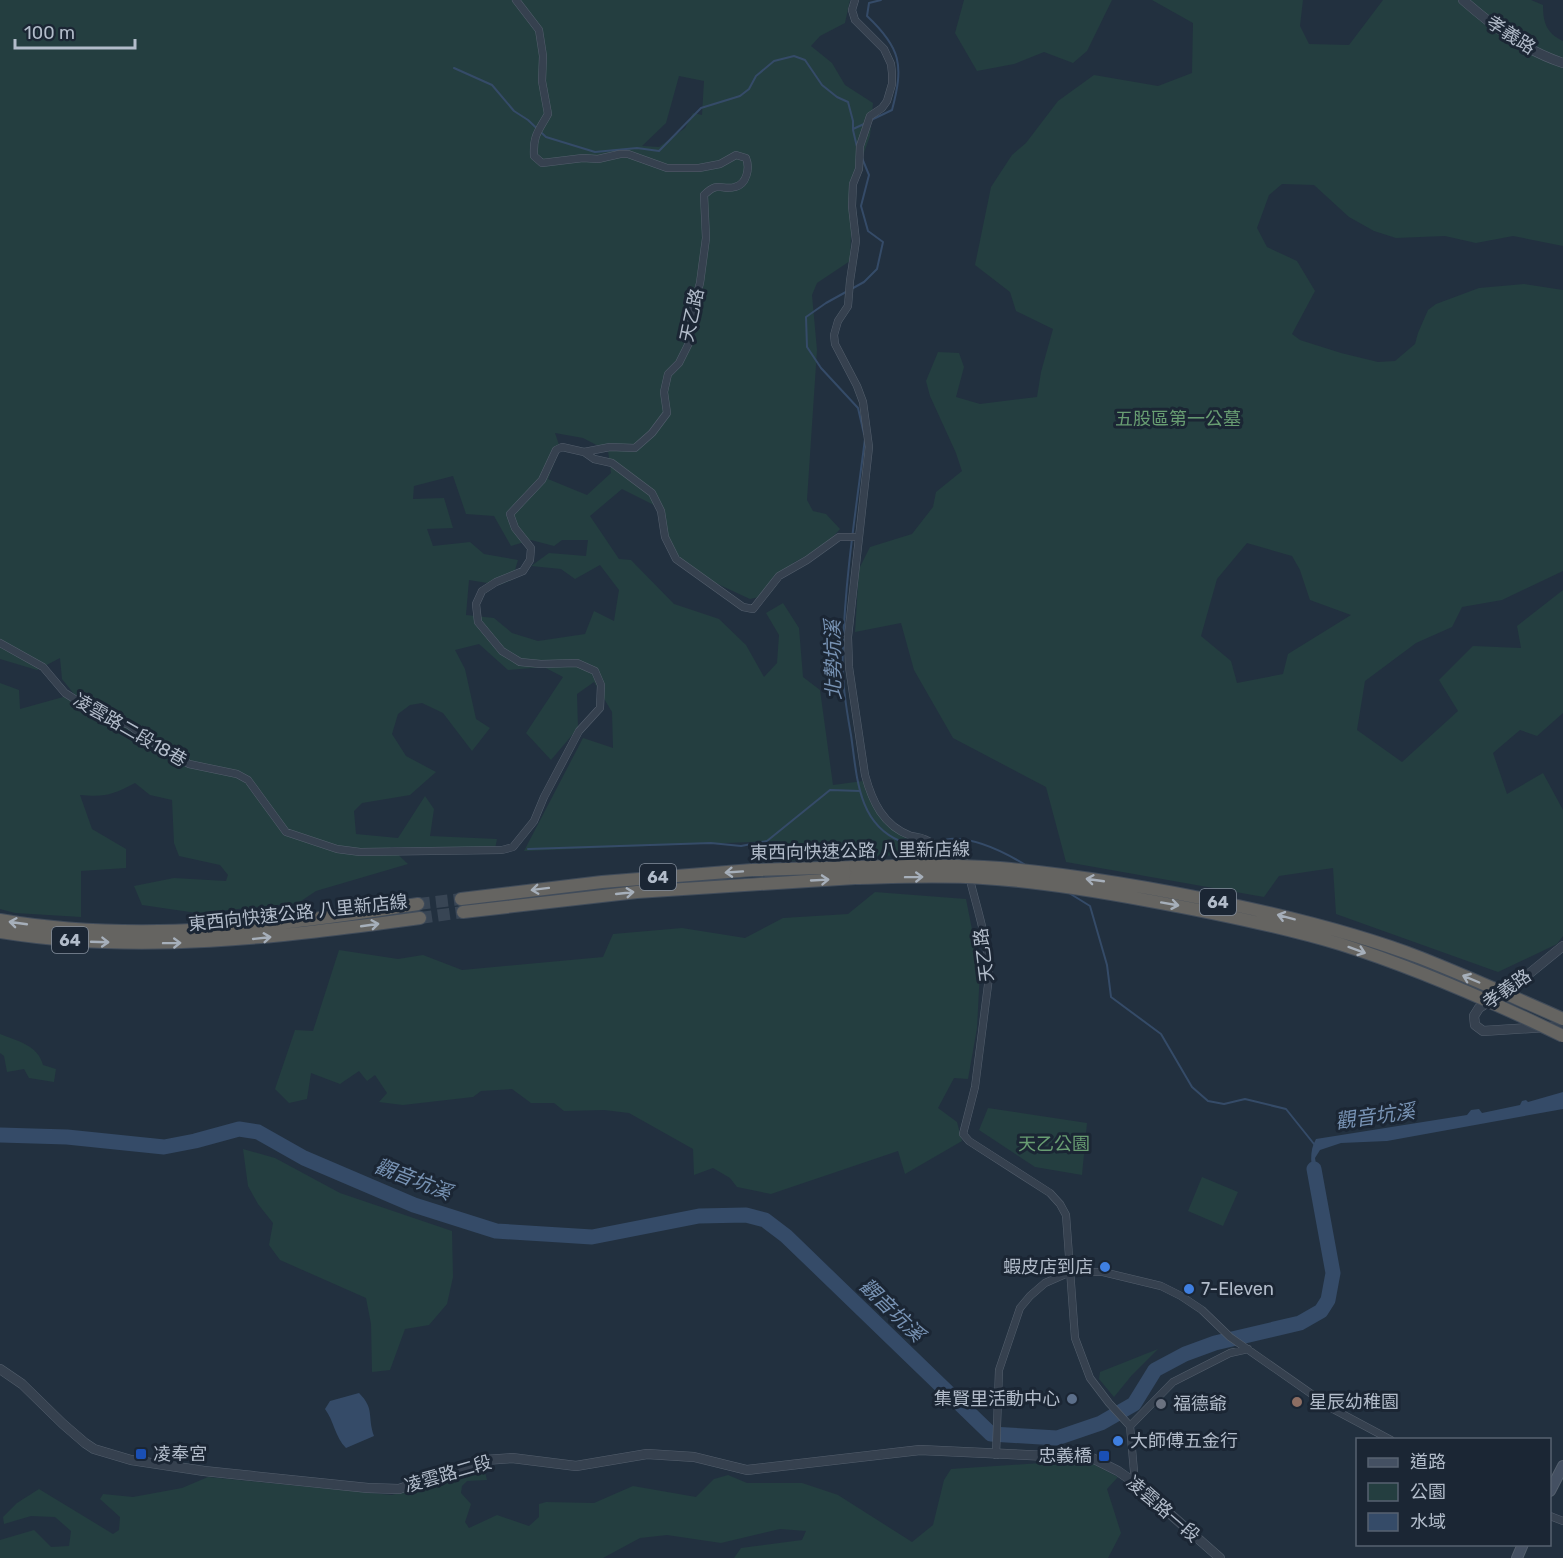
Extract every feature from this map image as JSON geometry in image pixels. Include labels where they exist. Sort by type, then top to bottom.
[{"type":"highway","name":"東西向快速公路 八里新店線","points":[[463,912],[637,891],[918,865],[1000,868],[1120,884],[1273,914],[1340,932],[1420,958],[1563,1019]]},
{"type":"highway","name":"東西向快速公路 八里新店線","points":[[461,898],[602,882],[752,870],[855,872],[993,879],[1119,895],[1280,928],[1341,945],[1416,971],[1563,1035]]},
{"type":"highway","name":"東西向快速公路 八里新店線","points":[[320,926],[418,904]]},
{"type":"highway","name":"東西向快速公路 八里新店線","points":[[0,932],[51,939],[203,936],[420,918]]},
{"type":"highway","name":"東西向快速公路 八里新店線","points":[[0,920],[139,937]]},
{"type":"main road","points":[[1551,1489],[1563,1466]]},
{"type":"street","name":"天乙路","points":[[516,0],[539,30],[542,41],[542,81],[548,114],[535,136],[534,144],[534,156],[542,163],[583,158],[598,159],[620,153],[648,159],[667,168],[699,168],[720,164],[736,155],[746,159],[748,165],[745,179],[741,184],[735,187],[714,187],[704,195],[706,238],[700,283],[692,312],[688,343],[679,363],[668,374],[664,392],[667,413],[652,434],[635,448],[609,447],[584,452]]},
{"type":"street","name":"天乙路","points":[[855,0],[852,10],[855,20],[884,49],[891,64],[892,73],[892,84],[887,101],[882,108],[870,116],[860,146],[859,169],[853,184],[852,206],[856,242],[848,306],[838,321],[834,334],[835,344],[863,402],[868,429],[868,459],[848,637],[849,668],[865,775],[869,791],[879,810],[895,828],[922,838],[965,862],[989,967],[976,1076],[963,1134],[969,1141],[1050,1193],[1060,1204],[1066,1215],[1070,1297],[1075,1338],[1090,1378],[1109,1404],[1130,1426]]},
{"type":"street","name":"孝義路","points":[[1463,0],[1496,29],[1545,57],[1563,63]]},
{"type":"street","name":"凌雲路二段18巷","points":[[0,643],[44,667],[65,693],[92,710],[129,725],[150,741],[189,764],[237,774],[248,780],[286,832],[319,844],[360,852],[513,848],[534,821],[543,797],[579,730],[600,708],[601,685],[595,671],[577,663],[519,662],[502,651],[478,622],[476,604],[482,591],[496,582],[523,571],[530,560],[531,548],[515,528],[510,514],[542,480],[556,450],[562,447],[584,452]]},
{"type":"street","points":[[584,452],[594,459],[612,463],[652,493],[661,511],[666,537],[676,559],[743,607],[753,609],[779,576],[807,560],[839,537],[858,537]]},
{"type":"street","name":"孝義路","points":[[1563,946],[1520,982],[1479,1008],[1474,1016],[1475,1025],[1483,1031],[1563,1026]]},
{"type":"street","points":[[996,1450],[999,1370],[1020,1308],[1046,1283],[1070,1272],[1103,1272],[1161,1286],[1202,1310],[1230,1337],[1333,1409],[1386,1438]]},
{"type":"street","points":[[1135,1483],[1130,1426],[1173,1382],[1230,1353],[1248,1349]]},
{"type":"street","name":"凌雲路二段","points":[[0,1369],[22,1384],[94,1449],[131,1460],[204,1472],[368,1488],[399,1489],[485,1460],[512,1458],[576,1466],[647,1454],[694,1457],[747,1470],[920,1450],[996,1450]]},
{"type":"street","name":"凌雲路一段","points":[[996,1450],[1092,1458],[1118,1471],[1135,1483],[1220,1558]]},
{"type":"green space","points":[[0,0],[850,0],[845,23],[820,36],[811,46],[832,63],[845,85],[873,103],[870,136],[853,183],[850,261],[817,283],[812,295],[817,350],[807,500],[813,511],[826,514],[840,529],[826,545],[793,563],[769,595],[750,599],[696,574],[672,549],[660,508],[622,489],[590,516],[619,559],[631,560],[674,604],[719,619],[746,645],[764,677],[777,663],[779,635],[766,613],[783,603],[799,628],[803,677],[820,690],[833,785],[863,781],[886,823],[940,844],[939,853],[784,861],[778,841],[524,851],[583,738],[613,748],[612,712],[594,682],[577,694],[578,728],[551,760],[526,733],[563,677],[544,667],[508,670],[479,644],[455,650],[465,669],[476,719],[490,728],[472,751],[443,713],[422,703],[410,705],[398,714],[392,734],[406,756],[436,772],[410,795],[362,803],[354,811],[356,834],[398,838],[425,796],[434,809],[430,836],[497,839],[495,849],[390,847],[408,864],[316,891],[298,903],[197,913],[142,905],[134,886],[174,878],[226,881],[228,875],[220,865],[179,856],[174,843],[172,800],[150,795],[135,783],[109,794],[80,795],[92,829],[126,849],[126,868],[81,871],[81,917],[15,913],[0,909],[0,683],[19,690],[20,709],[74,694],[62,679],[60,658],[37,670],[0,659]],"holes":[[[679,76],[704,81],[702,115],[693,113],[685,128],[659,147],[642,146],[666,123]],[[555,433],[583,438],[608,451],[611,473],[587,495],[548,479],[560,448]],[[453,476],[466,514],[494,516],[511,546],[531,540],[554,546],[562,540],[588,540],[586,556],[549,553],[531,566],[561,569],[575,579],[600,565],[619,590],[614,621],[594,611],[585,634],[538,641],[512,633],[494,618],[466,615],[469,580],[500,585],[512,580],[518,560],[484,554],[470,542],[433,546],[427,529],[453,528],[444,498],[413,499],[414,486]]]},
{"type":"green space","points":[[964,0],[1112,0],[1087,51],[1073,63],[1044,52],[1014,64],[977,71],[955,33]]},
{"type":"green space","name":"五股區第一公墓","points":[[1152,0],[1303,0],[1300,26],[1309,44],[1349,45],[1383,0],[1531,0],[1543,5],[1549,31],[1563,41],[1563,246],[1513,236],[1476,243],[1445,236],[1396,238],[1374,231],[1349,217],[1314,185],[1282,184],[1269,195],[1257,228],[1267,247],[1297,261],[1315,291],[1292,334],[1300,340],[1378,362],[1395,361],[1415,344],[1428,310],[1436,304],[1479,288],[1524,284],[1563,290],[1563,571],[1502,600],[1462,607],[1452,627],[1416,643],[1365,681],[1357,730],[1402,762],[1458,711],[1439,680],[1473,646],[1521,648],[1517,626],[1563,590],[1563,713],[1537,736],[1520,730],[1493,753],[1507,794],[1543,773],[1563,810],[1563,936],[1557,944],[1498,972],[1336,914],[1333,868],[1279,876],[1264,897],[1066,862],[1046,787],[953,738],[914,670],[901,623],[855,632],[859,569],[870,547],[912,534],[933,507],[936,492],[962,471],[930,396],[926,381],[938,352],[959,353],[964,367],[956,397],[980,404],[1037,397],[1041,372],[1053,329],[1016,311],[1010,292],[975,265],[991,187],[1012,155],[1026,143],[1058,101],[1094,75],[1158,86],[1192,73],[1193,23]],"holes":[[[1247,543],[1292,556],[1300,570],[1310,600],[1351,615],[1288,654],[1283,674],[1237,683],[1231,661],[1201,636],[1217,579]]]},
{"type":"green space","points":[[875,892],[966,899],[980,970],[977,1028],[968,1079],[954,1078],[938,1108],[957,1122],[962,1141],[905,1174],[898,1151],[771,1194],[737,1187],[730,1178],[713,1168],[694,1175],[693,1149],[629,1113],[604,1110],[564,1111],[554,1103],[531,1103],[512,1089],[481,1091],[473,1097],[403,1105],[379,1102],[387,1093],[375,1075],[367,1081],[359,1071],[340,1084],[311,1073],[307,1099],[289,1103],[275,1089],[295,1030],[313,1031],[339,950],[398,959],[423,955],[462,970],[603,957],[613,934],[682,928],[745,938],[783,918],[848,914]]},
{"type":"green space","points":[[0,1034],[32,1048],[43,1065],[56,1069],[54,1082],[29,1078],[24,1069],[7,1072],[4,1056],[0,1053]]},
{"type":"green space","name":"天乙公園","points":[[988,1108],[1087,1123],[1082,1175],[1035,1167],[979,1130]]},
{"type":"green space","points":[[243,1149],[275,1158],[340,1193],[452,1231],[453,1277],[447,1304],[429,1325],[405,1329],[390,1370],[372,1372],[371,1324],[366,1298],[280,1260],[269,1245],[273,1223],[248,1186]]},
{"type":"green space","points":[[1202,1177],[1238,1192],[1223,1226],[1188,1211]]},
{"type":"green space","points":[[1158,1349],[1114,1397],[1099,1379],[1100,1372]]},
{"type":"green space","points":[[1085,1460],[1118,1477],[1107,1489],[1121,1533],[1108,1558],[734,1558],[741,1548],[802,1540],[806,1531],[780,1529],[721,1543],[667,1535],[640,1538],[603,1558],[0,1558],[0,1540],[34,1530],[51,1547],[69,1546],[71,1531],[55,1517],[31,1516],[4,1524],[3,1517],[17,1503],[39,1489],[113,1534],[119,1530],[120,1517],[100,1499],[103,1494],[133,1497],[182,1488],[208,1477],[392,1495],[484,1468],[487,1480],[467,1481],[462,1486],[461,1493],[471,1504],[465,1522],[469,1528],[497,1515],[529,1526],[539,1517],[539,1504],[546,1502],[594,1503],[633,1486],[696,1497],[714,1479],[728,1475],[747,1483],[802,1483],[838,1495],[912,1542],[933,1525],[944,1480],[951,1469]]},
{"type":"water","points":[[1563,1092],[1563,1109],[1387,1141],[1341,1143],[1320,1150],[1315,1158],[1320,1187],[1315,1191],[1311,1158],[1316,1139],[1467,1115],[1471,1110],[1479,1109],[1482,1113]]},
{"type":"water","points":[[359,1393],[369,1408],[374,1436],[346,1448],[339,1439],[325,1409],[330,1401]]},
{"type":"waterway","name":"北勢坑溪","points":[[869,121],[892,110],[898,81],[897,58],[893,48],[867,16],[869,3],[881,0]]},
{"type":"waterway","points":[[454,68],[492,85],[514,111],[528,120],[546,137],[595,152],[637,148],[659,151],[701,108],[740,96],[749,89],[756,76],[774,61],[794,56],[805,60],[822,85],[837,97],[848,102],[857,147]]},
{"type":"waterway","name":"北勢坑溪","points":[[853,129],[864,124]]},
{"type":"waterway","name":"北勢坑溪","points":[[862,158],[869,175],[861,206],[868,231],[883,242],[877,269],[864,282],[806,317],[807,347],[821,368],[858,408],[864,434]]},
{"type":"waterway","name":"北勢坑溪","points":[[865,439],[848,570],[844,622],[844,692],[855,766],[862,796],[875,822],[886,833],[900,841],[915,845],[931,844]]},
{"type":"waterway","points":[[528,849],[711,843],[741,846],[767,841],[830,790],[860,791]]},
{"type":"waterway","name":"北勢坑溪","points":[[936,843],[953,839],[973,841],[1000,851],[1024,864]]},
{"type":"waterway","name":"北勢坑溪","points":[[1069,893],[1090,906],[1107,965],[1111,997],[1161,1034],[1192,1087],[1208,1101],[1224,1104],[1245,1099],[1286,1109],[1314,1144]]},
{"type":"waterway","name":"觀音坑溪","points":[[0,1135],[67,1137],[164,1147],[239,1129],[258,1132],[304,1158],[414,1205],[496,1231],[592,1237],[699,1216],[746,1215],[765,1220],[786,1236],[991,1434],[1057,1438],[1101,1423],[1134,1404],[1155,1370],[1185,1354],[1215,1343],[1300,1323],[1321,1311],[1328,1300],[1333,1273],[1314,1169]]},
{"type":"tunnel","points":[[418,904],[461,899]]},
{"type":"tunnel","points":[[420,918],[463,912]]},
{"type":"place","name":"蝦皮店到店","points":[[1105,1267]]},
{"type":"place","name":"7-Eleven","points":[[1189,1289]]},
{"type":"place","name":"集賢里活動中心","points":[[1072,1399]]},
{"type":"place","name":"星辰幼稚園","points":[[1297,1402]]},
{"type":"place","name":"福德爺","points":[[1161,1404]]},
{"type":"place","name":"大師傅五金行","points":[[1118,1441]]},
{"type":"place","name":"凌奉宮","points":[[141,1454]]},
{"type":"place","name":"忠義橋","points":[[1104,1456]]}]
